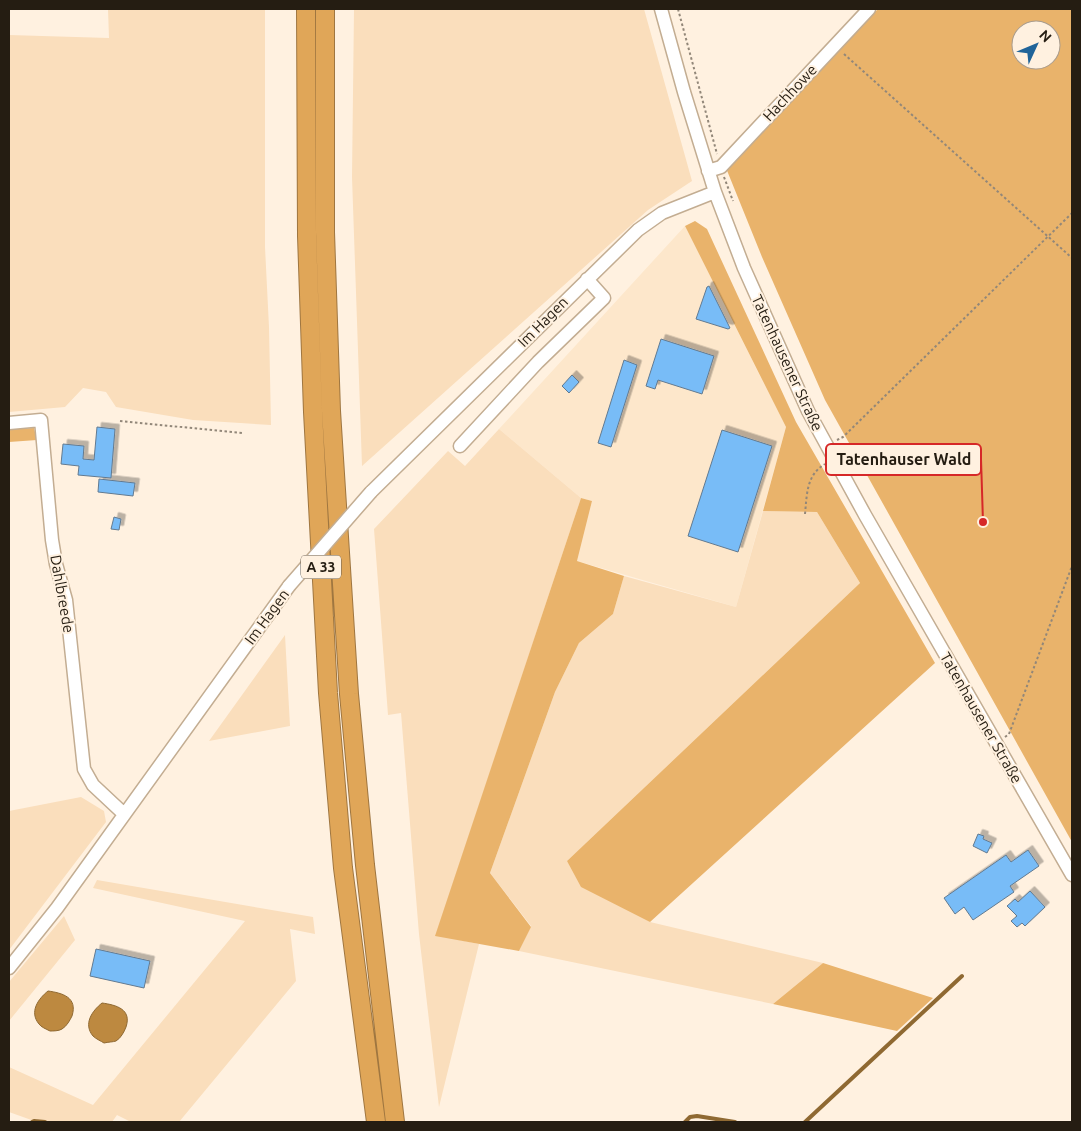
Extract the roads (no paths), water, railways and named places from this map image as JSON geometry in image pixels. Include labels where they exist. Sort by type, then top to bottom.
[{"type":"highway","name":"A 33","points":[[306,9],[307,236],[312,412],[328,693],[343,868],[376,1122]]},
{"type":"highway","name":"A 33","points":[[325,9],[325,232],[331,411],[344,616],[349,694],[365,865],[396,1122]]},
{"type":"street","name":"Tatenhausener Straße","points":[[661,9],[715,192],[744,268],[808,411],[833,460],[1072,875]]},
{"type":"street","name":"Hachhowe","points":[[708,171],[721,167],[869,9]]},
{"type":"street","name":"Im Hagen","points":[[9,968],[57,908],[289,586],[371,492],[638,230],[662,214],[715,192]]},
{"type":"street","name":"Im Hagen","points":[[460,446],[538,362],[604,298],[586,280]]},
{"type":"street","name":"Dahlbreede","points":[[9,423],[41,420],[52,540],[56,564],[66,600],[84,769],[93,785],[124,814]]},
{"type":"waterway","points":[[805,1122],[962,976]]},
{"type":"waterway","points":[[685,1122],[690,1117],[697,1116],[735,1122]]},
{"type":"waterway","points":[[32,1122],[45,1122]]},
{"type":"place","name":"Tatenhauser Wald","points":[[983,522]]}]
